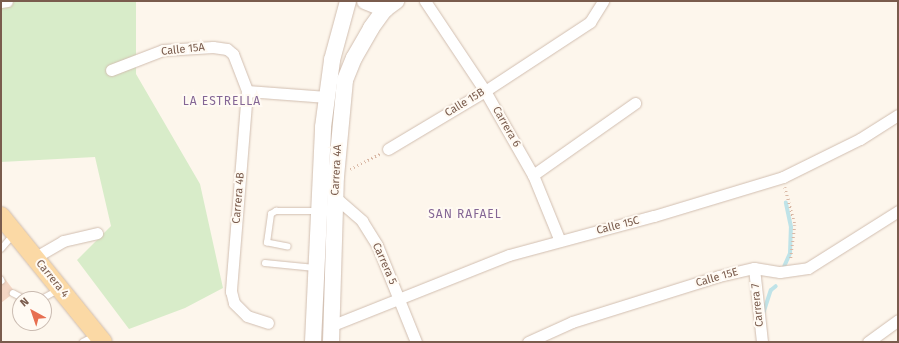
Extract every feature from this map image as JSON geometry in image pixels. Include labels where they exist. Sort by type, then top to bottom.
[{"type":"main road","name":"Carrera 4A","points":[[312,342],[327,97],[332,60],[348,1]]},
{"type":"main road","points":[[365,1],[390,5]]},
{"type":"main road","name":"Carrera 4A","points":[[332,342],[336,177],[346,80],[354,58],[390,5]]},
{"type":"main road","name":"Carrera 4","points":[[1,216],[60,288],[94,340]]},
{"type":"street","points":[[1,2],[7,1]]},
{"type":"street","name":"Carrera 6","points":[[425,1],[485,91],[533,175],[560,241]]},
{"type":"street","name":"Calle 15B","points":[[388,150],[485,91],[590,22],[602,1]]},
{"type":"street","name":"Calle 15A","points":[[111,70],[163,50],[213,47],[227,49],[233,54]]},
{"type":"street","name":"Carrera 4B","points":[[233,54],[248,91],[231,291],[234,303],[247,316],[268,323]]},
{"type":"street","points":[[248,91],[327,97]]},
{"type":"street","points":[[533,175],[635,103]]},
{"type":"street","name":"Calle 15C","points":[[333,325],[400,300],[509,255],[654,216],[783,177],[860,139],[898,115]]},
{"type":"street","name":"Carrera 5","points":[[336,198],[362,221],[377,245],[416,342]]},
{"type":"street","name":"Calle 15E","points":[[528,342],[572,322],[720,276],[754,268],[780,272],[808,268],[823,261],[898,211]]},
{"type":"street","points":[[34,258],[63,241],[97,233]]},
{"type":"street","name":"Carrera 7","points":[[754,268],[762,342]]},
{"type":"street","points":[[868,342],[898,320]]},
{"type":"lane","points":[[288,247],[267,243],[270,214],[276,211],[319,211]]},
{"type":"lane","points":[[1,249],[15,233]]},
{"type":"lane","points":[[266,263],[316,268]]},
{"type":"lane","points":[[52,295],[60,288]]},
{"type":"path","points":[[336,177],[388,150]]},
{"type":"path","points":[[783,177],[795,225],[790,271]]},
{"type":"green space","points":[[1,1],[136,1],[136,74],[200,184],[223,288],[185,308],[129,329],[77,260],[111,226],[95,157],[1,162]]},
{"type":"building","points":[[5,279],[14,291],[12,291],[12,294],[1,303],[1,282]]},
{"type":"waterway","points":[[783,269],[790,253],[791,227],[786,203]]},
{"type":"waterway","points":[[763,314],[771,290],[776,286]]},
{"type":"district","name":"LA ESTRELLA","points":[[222,102]]},
{"type":"district","name":"SAN RAFAEL","points":[[465,215]]}]
